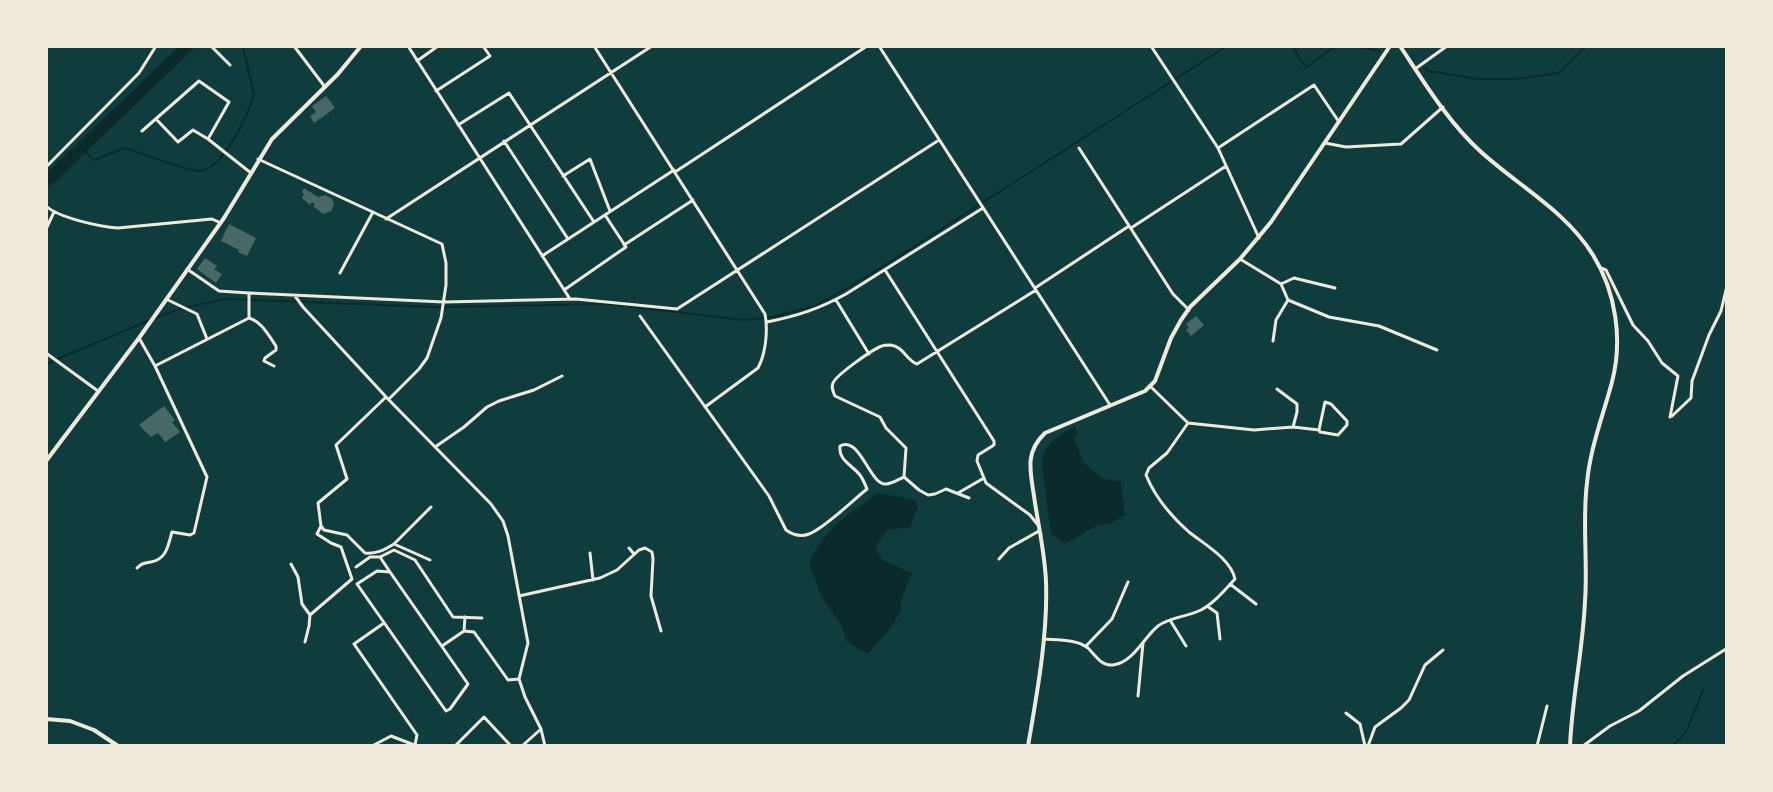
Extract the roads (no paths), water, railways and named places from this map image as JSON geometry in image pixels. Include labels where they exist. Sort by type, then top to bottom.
[{"type":"street","points":[[46,167],[139,73],[156,46]]},
{"type":"street","points":[[211,46],[230,65]]},
{"type":"street","points":[[294,46],[325,87]]},
{"type":"street","points":[[46,461],[139,338],[221,223],[272,139],[325,87],[361,46]]},
{"type":"street","points":[[408,46],[570,299]]},
{"type":"street","points":[[417,61],[438,46]]},
{"type":"street","points":[[436,91],[490,56],[483,46]]},
{"type":"street","points":[[594,46],[765,314],[767,322],[762,360],[758,368],[705,408]]},
{"type":"street","points":[[386,219],[478,157],[652,46]]},
{"type":"street","points":[[542,256],[867,46]]},
{"type":"street","points":[[879,46],[1110,405]]},
{"type":"street","points":[[1151,46],[1218,148],[1259,238]]},
{"type":"street","points":[[1028,746],[1044,639],[1046,583],[1030,460],[1032,449],[1045,433],[1151,387],[1171,338],[1189,310],[1259,238],[1274,219],[1390,46]]},
{"type":"street","points":[[1400,46],[1462,134],[1571,227],[1600,267],[1612,299],[1618,342],[1612,380],[1594,442],[1586,484],[1586,598],[1570,746]]},
{"type":"street","points":[[1415,69],[1447,46]]},
{"type":"street","points":[[141,131],[198,81],[229,102],[208,139]]},
{"type":"street","points":[[1218,148],[1314,85],[1339,122]]},
{"type":"street","points":[[458,125],[509,93],[594,222]]},
{"type":"street","points":[[1325,143],[1346,147],[1401,144],[1443,107]]},
{"type":"street","points":[[156,119],[178,142],[193,130],[251,173]]},
{"type":"street","points":[[187,269],[219,291],[249,294],[443,303],[570,299],[677,309],[939,140]]},
{"type":"street","points":[[504,141],[568,239]]},
{"type":"street","points":[[1079,148],[1173,294],[1189,310]]},
{"type":"street","points":[[258,159],[442,244],[446,263],[446,285],[442,311],[427,358],[420,369],[336,445],[347,479],[318,503],[321,526],[317,534],[341,547],[352,579],[310,615]]},
{"type":"street","points":[[563,176],[591,159],[610,212]]},
{"type":"street","points":[[904,477],[906,448],[885,428],[879,417],[835,396],[832,389],[833,381],[840,374],[883,345],[894,345],[901,348],[912,362],[917,364],[1226,166]]},
{"type":"street","points":[[624,245],[693,200]]},
{"type":"street","points":[[46,206],[54,212],[105,227],[118,228],[212,219],[221,223]]},
{"type":"street","points":[[767,322],[799,316],[823,307],[983,208]]},
{"type":"street","points":[[46,229],[54,212]]},
{"type":"street","points":[[340,273],[373,212]]},
{"type":"street","points":[[564,290],[626,247],[605,215]]},
{"type":"street","points":[[1240,258],[1281,284],[1288,300],[1329,317],[1379,326],[1437,351]]},
{"type":"street","points":[[1600,267],[1606,270],[1633,325],[1648,341],[1662,363],[1678,376],[1670,417],[1691,398],[1692,381],[1709,335],[1721,312],[1726,290]]},
{"type":"street","points":[[885,270],[994,441],[994,445],[978,455],[977,461],[986,483],[1030,515],[1039,526]]},
{"type":"street","points":[[1281,284],[1294,278],[1335,288]]},
{"type":"street","points":[[249,294],[249,318]]},
{"type":"street","points":[[295,296],[387,398],[491,504],[503,521],[508,536],[528,643],[519,679],[541,729],[545,746]]},
{"type":"street","points":[[166,299],[197,314],[207,339]]},
{"type":"street","points":[[836,300],[870,354]]},
{"type":"street","points":[[1273,341],[1276,320],[1288,300]]},
{"type":"street","points":[[640,316],[769,496],[784,527],[790,533],[808,534],[819,528],[867,489],[860,475],[839,452],[840,446],[844,444],[849,444],[867,463],[875,479],[880,483],[886,484],[904,477]]},
{"type":"street","points":[[155,366],[249,318],[262,326],[276,346],[276,350],[264,361],[274,366]]},
{"type":"street","points":[[137,568],[141,564],[162,558],[172,532],[190,535],[194,533],[207,477],[155,366],[139,338]]},
{"type":"street","points":[[46,353],[98,391]]},
{"type":"street","points":[[435,447],[464,427],[487,407],[534,390],[562,376]]},
{"type":"street","points":[[1151,387],[1188,423],[1254,430],[1293,428],[1319,430],[1338,435],[1347,422],[1331,404],[1324,402],[1319,430]]},
{"type":"street","points":[[1277,389],[1297,404],[1298,412],[1293,428]]},
{"type":"street","points":[[1044,639],[1073,642],[1086,646],[1104,664],[1121,663],[1130,657],[1160,625],[1201,610],[1220,596],[1234,579],[1233,573],[1217,554],[1189,532],[1165,507],[1146,475],[1149,468],[1167,453],[1188,423]]},
{"type":"street","points":[[904,477],[927,495],[946,489],[969,498]]},
{"type":"street","points":[[958,493],[984,478]]},
{"type":"street","points":[[321,526],[324,530],[347,535],[365,553],[374,554],[394,544],[431,507]]},
{"type":"street","points":[[999,560],[1009,548],[1040,531]]},
{"type":"street","points":[[394,544],[430,560]]},
{"type":"street","points":[[636,546],[639,550]]},
{"type":"street","points":[[629,548],[634,554]]},
{"type":"street","points":[[519,596],[593,580],[617,570],[639,550],[645,548],[652,552],[651,596],[661,631]]},
{"type":"street","points":[[356,567],[370,557],[380,557],[394,550],[415,560],[453,617],[482,618]]},
{"type":"street","points":[[590,553],[593,580]]},
{"type":"street","points":[[380,557],[468,684],[450,709],[446,711],[357,584],[377,572],[390,572]]},
{"type":"street","points":[[291,564],[298,577],[302,604],[310,615],[305,642]]},
{"type":"street","points":[[613,565],[617,570]]},
{"type":"street","points":[[1086,646],[1112,619],[1128,582]]},
{"type":"street","points":[[1230,584],[1256,604]]},
{"type":"street","points":[[1207,606],[1217,613],[1220,639]]},
{"type":"street","points":[[464,631],[465,617]]},
{"type":"street","points":[[1170,620],[1186,646]]},
{"type":"street","points":[[372,746],[391,736],[416,745],[417,735],[354,644],[384,623]]},
{"type":"street","points":[[442,646],[464,631],[474,632],[508,681],[519,679]]},
{"type":"street","points":[[1138,696],[1143,641]]},
{"type":"street","points":[[1583,746],[1610,726],[1639,711],[1683,676],[1726,649]]},
{"type":"street","points":[[1366,746],[1375,727],[1409,700],[1425,665],[1443,650]]},
{"type":"street","points":[[1537,746],[1547,706]]},
{"type":"street","points":[[1346,713],[1360,724],[1366,746]]},
{"type":"street","points":[[454,746],[484,717],[511,746]]},
{"type":"street","points":[[46,719],[70,721],[94,730],[118,746]]},
{"type":"street","points":[[522,746],[541,729]]},
{"type":"water","points":[[1075,426],[1078,435],[1074,438],[1084,463],[1101,478],[1121,482],[1125,515],[1111,523],[1096,526],[1065,544],[1051,534],[1042,464],[1045,451],[1049,446]]},
{"type":"water","points":[[878,493],[915,500],[918,507],[910,527],[888,530],[876,548],[882,560],[912,573],[901,601],[901,611],[891,627],[868,654],[847,642],[841,624],[822,598],[809,563],[830,531]]},
{"type":"waterway","points":[[46,182],[188,46]]},
{"type":"waterway","points":[[81,147],[94,160],[125,148],[193,170],[200,171],[208,168],[217,161],[233,140],[247,115],[254,95],[243,46]]},
{"type":"waterway","points":[[155,318],[191,306],[228,299],[434,307],[609,304],[744,320],[772,317],[815,306],[868,276],[1227,46]]},
{"type":"waterway","points":[[1292,46],[1306,68],[1337,46]]},
{"type":"waterway","points":[[1354,46],[1379,51]]},
{"type":"waterway","points":[[1426,67],[1428,71],[1478,79],[1516,79],[1559,73],[1586,46]]},
{"type":"waterway","points":[[46,364],[150,320]]},
{"type":"waterway","points":[[1672,746],[1687,730],[1703,690]]}]
